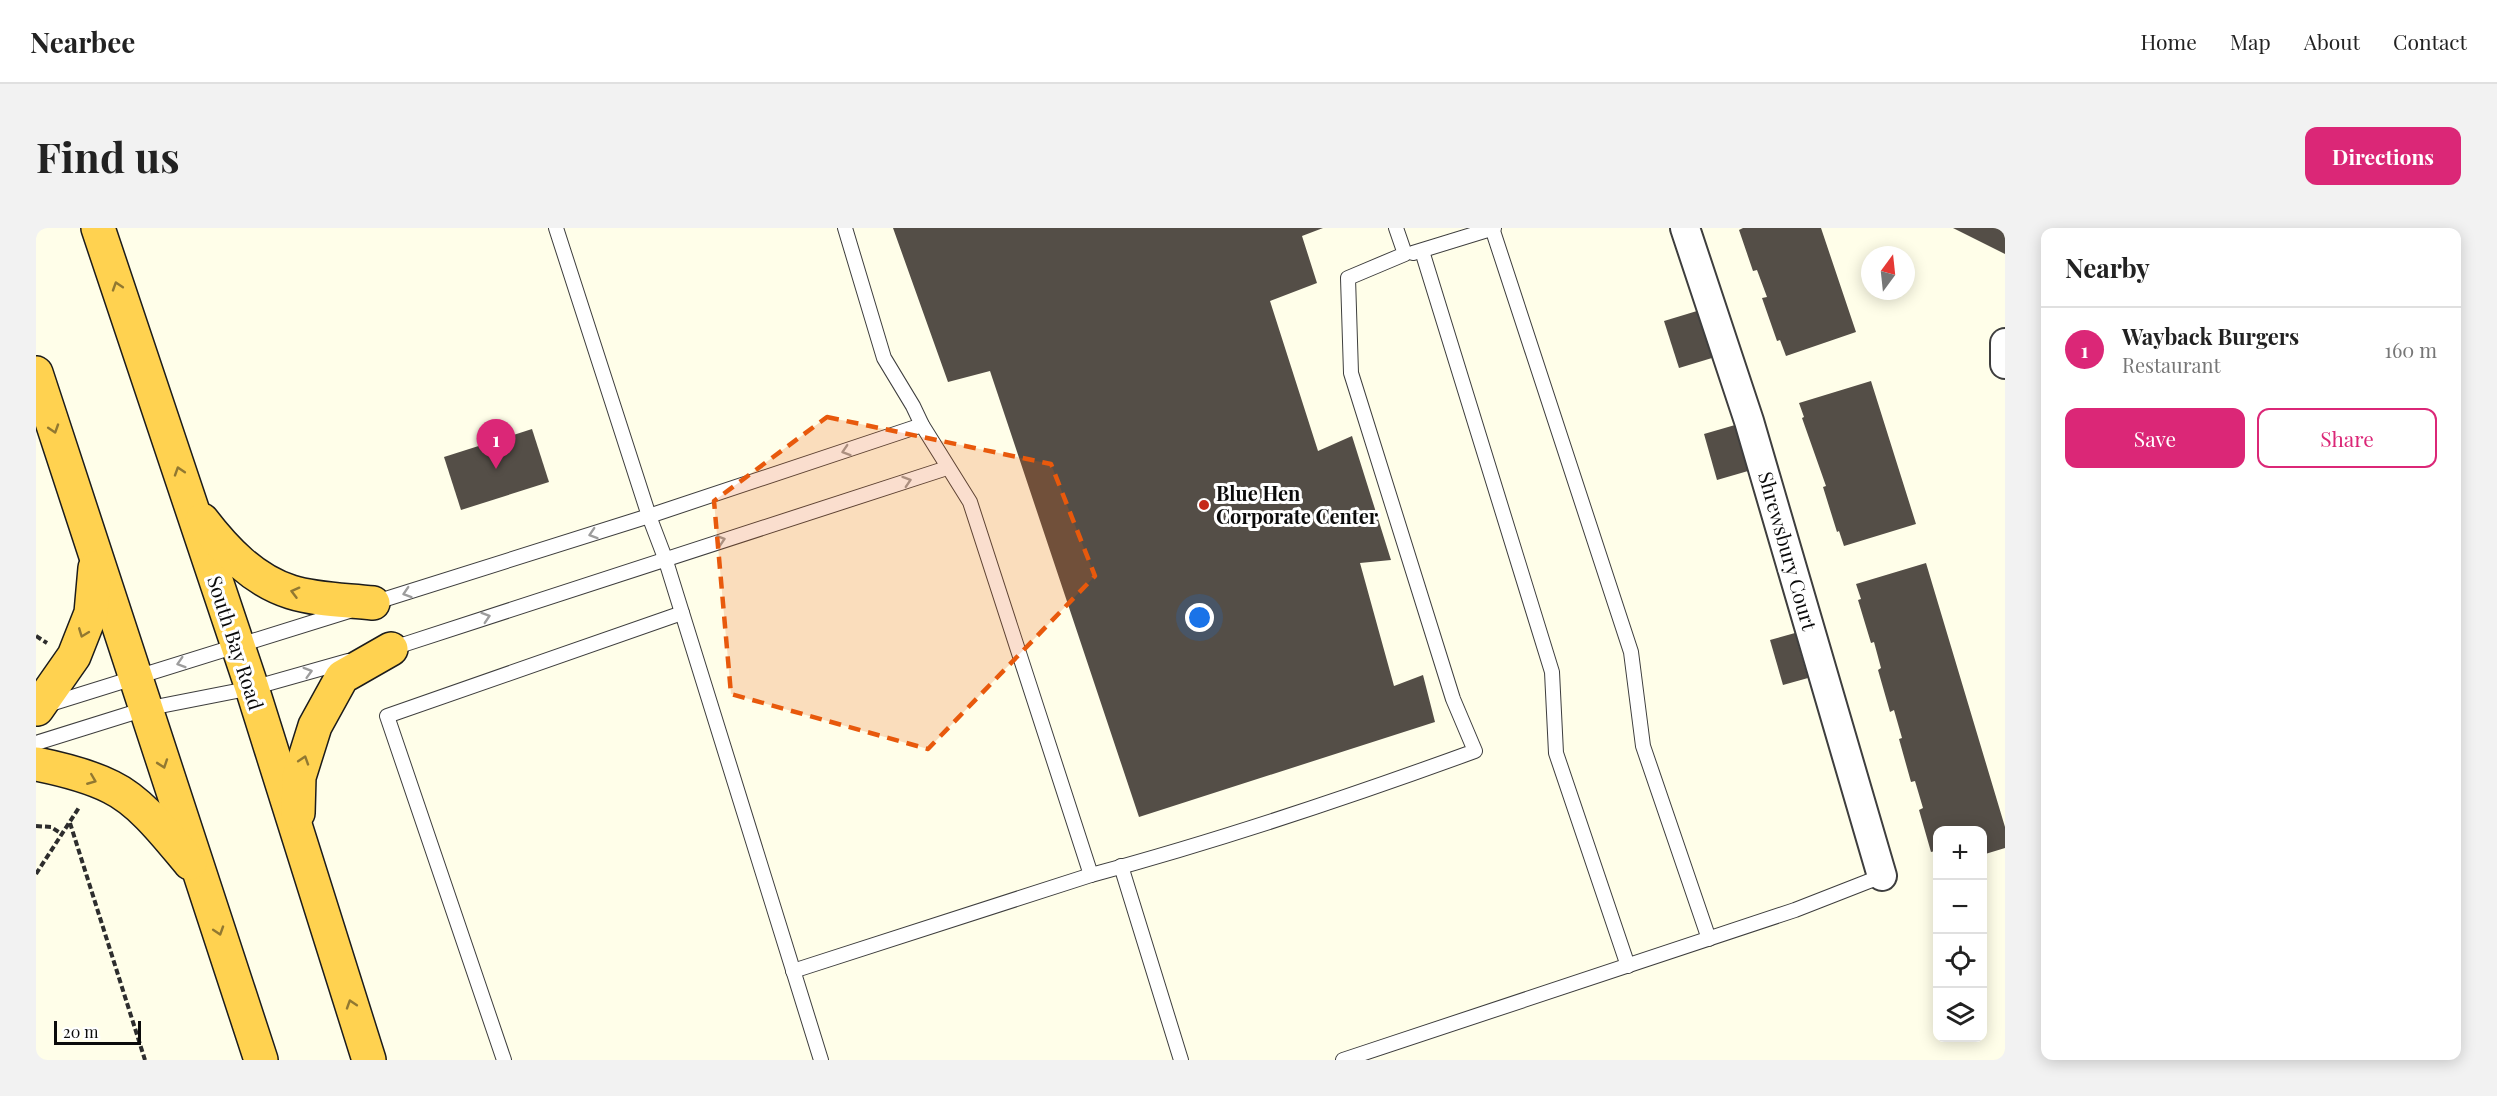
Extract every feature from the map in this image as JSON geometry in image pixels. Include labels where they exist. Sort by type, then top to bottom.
[{"type":"highway","name":"South Bay Road","points":[[103,235],[189,504],[252,688],[369,1060]]},
{"type":"highway","points":[[36,374],[261,1060]]},
{"type":"highway","points":[[189,504],[224,548],[262,579],[290,592],[373,603]]},
{"type":"highway","points":[[36,709],[74,656],[79,645],[91,613],[96,555]]},
{"type":"highway","points":[[298,839],[298,777],[315,726],[342,677],[391,649]]},
{"type":"highway","points":[[36,764],[70,771],[112,787],[150,816],[201,876]]},
{"type":"street","name":"Shrewsbury Court","points":[[1685,228],[1749,421],[1882,876]]},
{"type":"street","points":[[2005,343],[2005,364]]},
{"type":"lane","points":[[556,228],[649,516],[665,558],[821,1060]]},
{"type":"lane","points":[[845,228],[884,358],[947,468],[970,502],[1090,875]]},
{"type":"lane","points":[[1396,228],[1405,255]]},
{"type":"lane","points":[[793,972],[1090,875],[1201,844],[1475,751],[1453,699],[1351,372],[1348,278],[1405,255],[1493,228],[1631,652],[1643,746],[1709,939]]},
{"type":"lane","points":[[1422,250],[1552,672],[1556,753],[1628,966]]},
{"type":"lane","points":[[36,709],[649,516],[922,425]]},
{"type":"lane","points":[[36,743],[145,709],[252,688],[391,649],[947,468]]},
{"type":"lane","points":[[504,1060],[387,716],[682,613]]},
{"type":"lane","points":[[1121,866],[1181,1060]]},
{"type":"lane","points":[[1343,1060],[1795,910],[1882,876]]},
{"type":"path","points":[[36,874],[86,798]]},
{"type":"path","points":[[70,823],[146,1060]]},
{"type":"path","points":[[36,826],[51,827],[62,834]]},
{"type":"highlighted area","points":[[827,417],[1051,464],[1095,576],[928,749],[731,694],[714,501]]},
{"type":"building","name":"Blue Hen Corporate Center","points":[[893,228],[1323,228],[1302,236],[1317,283],[1270,301],[1318,451],[1352,436],[1391,560],[1360,563],[1394,686],[1423,675],[1435,722],[1139,817],[990,371],[948,382]]},
{"type":"building","points":[[1743,228],[1821,228],[1856,332],[1786,356],[1780,340],[1777,341],[1762,298],[1767,297],[1757,270],[1753,271],[1739,230]]},
{"type":"building","points":[[1953,228],[2005,228],[2005,254]]},
{"type":"building","points":[[1697,311],[1712,358],[1679,368],[1664,321]]},
{"type":"building","points":[[1871,381],[1916,524],[1844,546],[1839,531],[1837,532],[1823,487],[1826,486],[1799,403]]},
{"type":"building","points":[[1735,425],[1748,471],[1717,480],[1704,434]]},
{"type":"building","points":[[532,429],[549,482],[461,510],[444,457]]},
{"type":"building","points":[[1926,563],[2005,827],[2005,848],[1987,853],[1987,826],[1933,826],[1933,852],[1931,852],[1919,810],[1923,808],[1915,781],[1911,782],[1894,710],[1890,712],[1878,670],[1881,668],[1858,600],[1861,599],[1856,584]]},
{"type":"building","points":[[1795,633],[1808,678],[1783,685],[1770,640]]},
{"type":"place","name":"Wayback Burgers","points":[[496,469]]},
{"type":"place","name":"Blue Hen Corporate Center","points":[[1204,505]]}]
